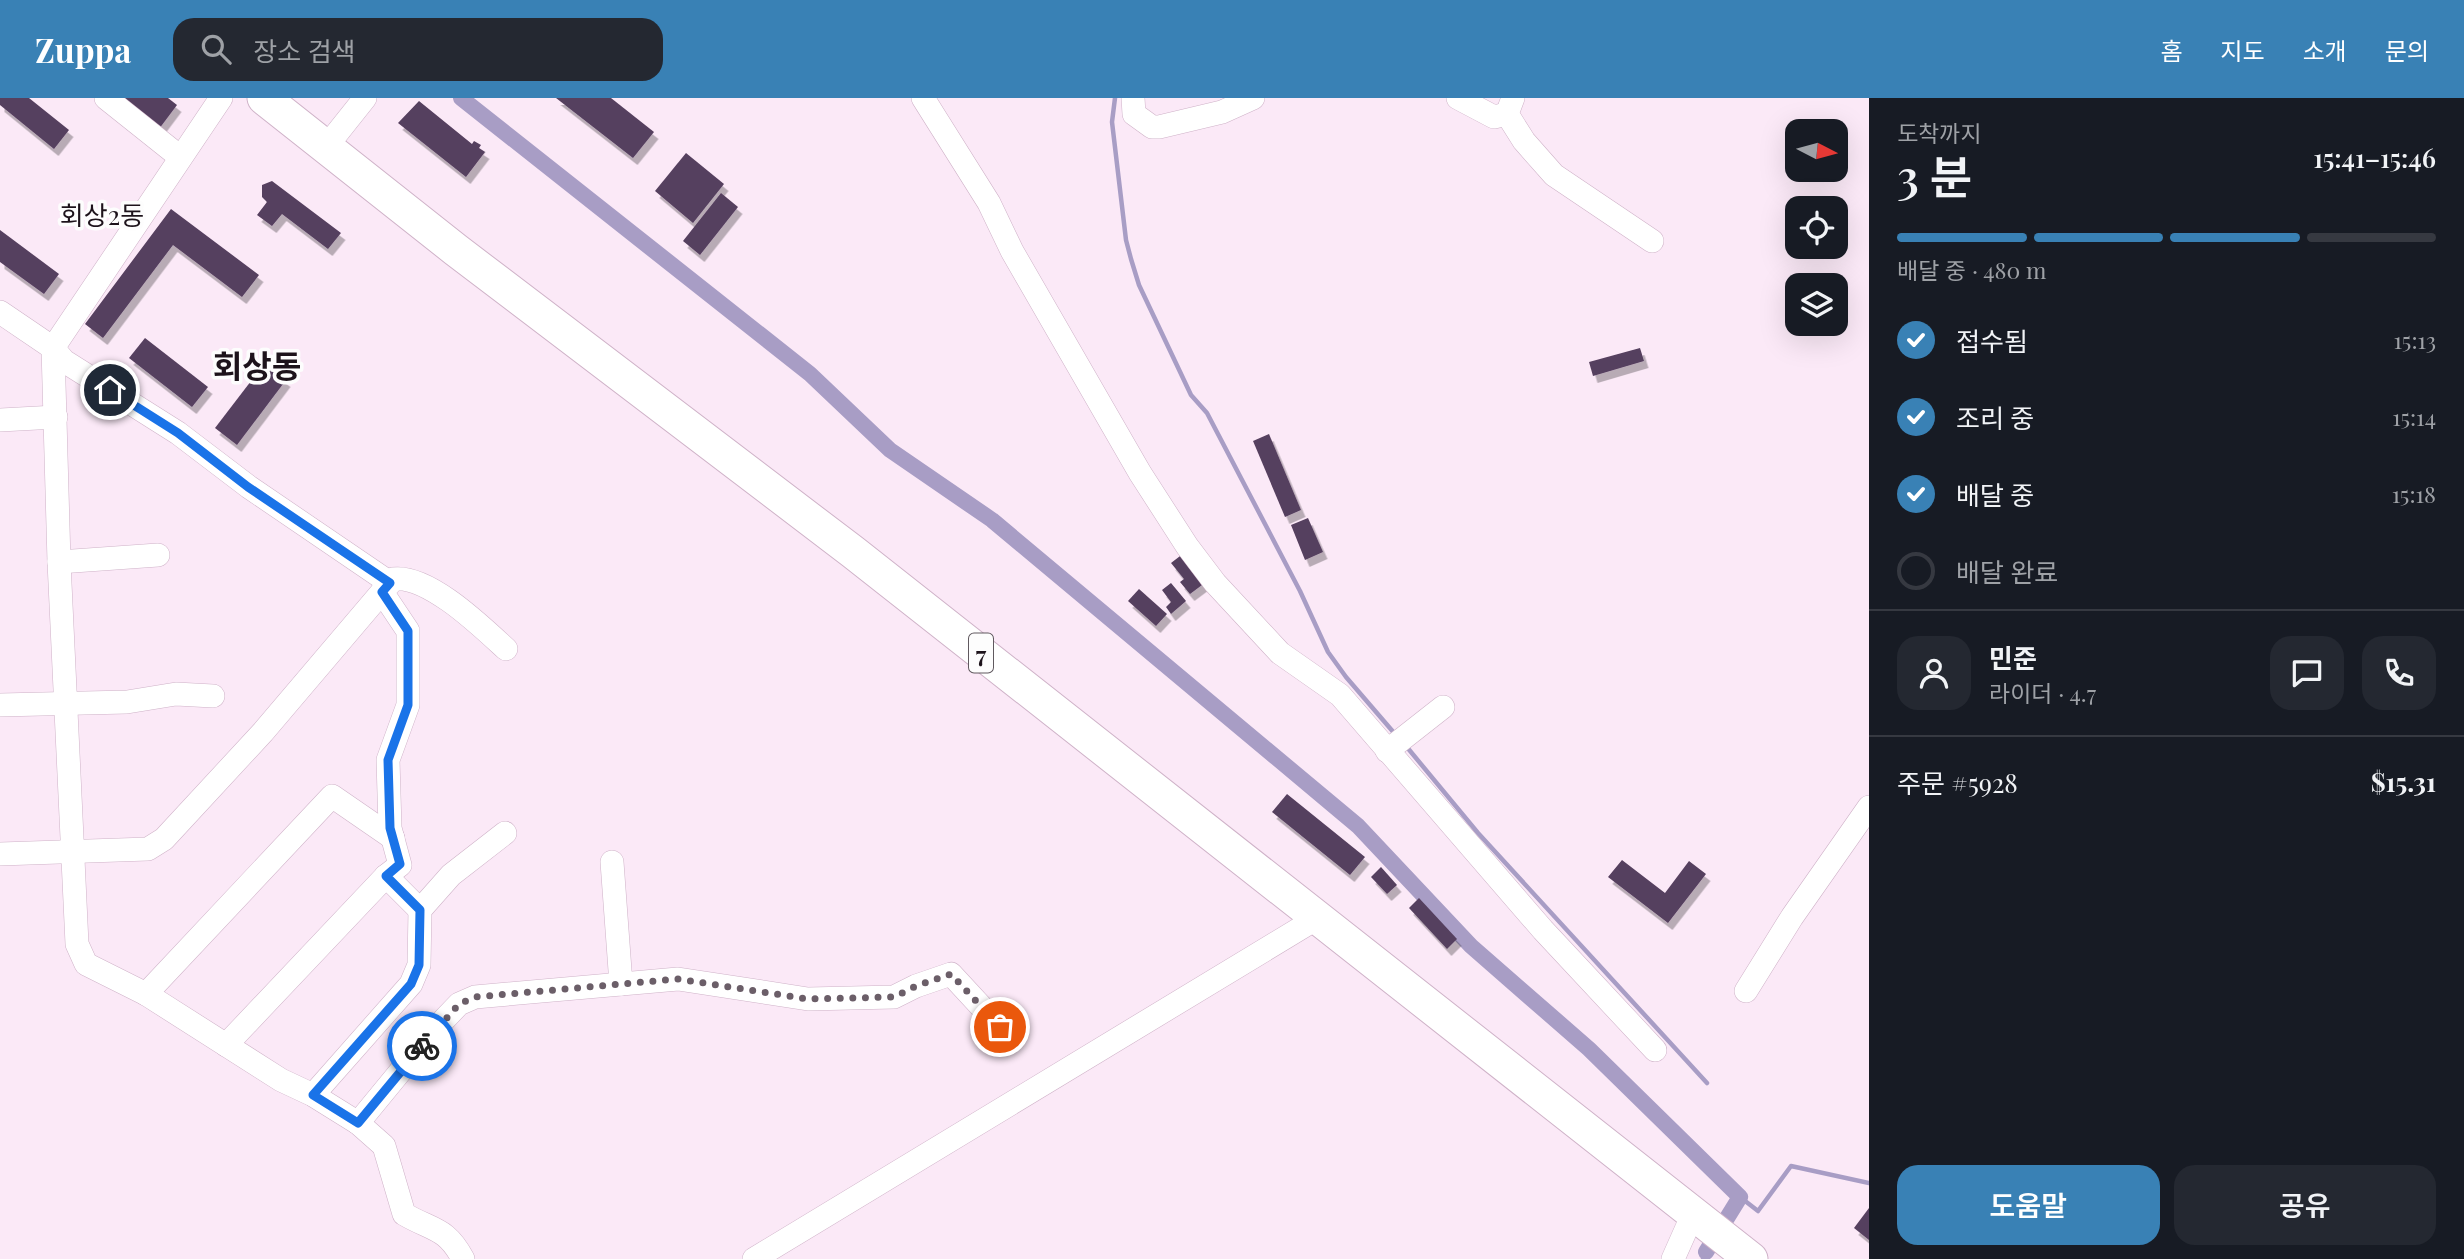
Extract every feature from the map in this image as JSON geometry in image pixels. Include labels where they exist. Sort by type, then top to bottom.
[{"type":"highway","name":"7","points":[[264,98],[456,250],[864,561],[1742,1252]]},
{"type":"street","points":[[106,98],[180,157]]},
{"type":"street","points":[[221,98],[53,348],[77,944],[86,964],[146,994],[281,1080],[313,1095],[358,1123],[384,1146],[404,1214],[442,1232],[453,1241],[463,1259]]},
{"type":"street","points":[[326,147],[365,98]]},
{"type":"street","points":[[923,98],[972,172],[1012,251],[1095,397],[1186,546],[1222,592],[1280,653],[1340,695],[1543,930],[1656,1050]]},
{"type":"street","points":[[1133,98],[1134,114],[1152,127],[1222,112],[1253,98]]},
{"type":"street","points":[[1458,98],[1494,117],[1510,106],[1524,141],[1554,174],[1652,241]]},
{"type":"street","points":[[0,312],[53,348],[64,361],[178,433],[386,587],[408,631],[408,705],[388,760],[390,828],[400,864],[226,1045]]},
{"type":"street","points":[[0,421],[56,417]]},
{"type":"street","points":[[60,562],[158,555]]},
{"type":"street","points":[[0,854],[148,849],[164,839],[263,732],[393,579],[402,578],[449,599],[506,649]]},
{"type":"street","points":[[0,705],[127,702],[176,694],[213,696]]},
{"type":"street","points":[[1389,749],[1443,707]]},
{"type":"street","points":[[146,994],[332,796],[393,838]]},
{"type":"street","points":[[1746,991],[1792,916],[1869,807]]},
{"type":"street","points":[[313,1095],[411,984],[419,965],[420,910],[451,875],[505,833]]},
{"type":"street","points":[[612,862],[621,984]]},
{"type":"street","points":[[386,876],[420,910]]},
{"type":"street","points":[[754,1259],[1319,917]]},
{"type":"street","points":[[358,1123],[436,1028],[459,1004],[475,997],[678,979],[808,999],[894,997],[951,974],[1000,1027]]},
{"type":"street","points":[[1672,1259],[1693,1214]]},
{"type":"building","points":[[0,98],[29,98],[69,130],[54,149],[0,105]]},
{"type":"building","points":[[120,98],[168,98],[177,105],[159,129]]},
{"type":"building","points":[[556,98],[611,98],[654,132],[633,158]]},
{"type":"building","points":[[419,101],[472,144],[474,141],[481,145],[479,148],[485,152],[466,177],[398,123]]},
{"type":"building","points":[[686,153],[724,184],[693,223],[655,191]]},
{"type":"building","points":[[272,181],[341,233],[328,249],[282,214],[272,226],[257,215],[267,202],[262,197],[262,185]]},
{"type":"building","points":[[721,193],[738,207],[700,255],[683,241]]},
{"type":"building","points":[[171,209],[259,275],[242,297],[173,245],[103,338],[85,324]]},
{"type":"building","points":[[0,230],[59,274],[44,294],[0,262]]},
{"type":"building","points":[[145,338],[208,387],[192,407],[129,358]]},
{"type":"building","points":[[1640,348],[1644,361],[1593,376],[1589,362]]},
{"type":"building","points":[[264,364],[286,380],[237,445],[215,428]]},
{"type":"building","points":[[1269,434],[1301,510],[1285,517],[1253,441]]},
{"type":"building","points":[[1308,518],[1323,552],[1305,560],[1291,525]]},
{"type":"building","points":[[1184,553],[1206,582],[1190,594],[1180,582],[1184,579],[1171,563]]},
{"type":"building","points":[[1171,583],[1186,601],[1171,614],[1166,607],[1171,602],[1162,590]]},
{"type":"building","points":[[1139,589],[1167,614],[1156,626],[1128,601]]},
{"type":"building","points":[[1287,794],[1365,857],[1350,875],[1272,812]]},
{"type":"building","points":[[1622,860],[1665,893],[1689,861],[1706,874],[1668,923],[1608,877]]},
{"type":"building","points":[[1381,867],[1397,885],[1387,894],[1371,877]]},
{"type":"building","points":[[1419,898],[1457,939],[1447,949],[1409,908]]},
{"type":"building","points":[[1869,1208],[1869,1240],[1854,1228]]},
{"type":"waterway","points":[[461,98],[810,374],[890,450],[992,520],[1358,826],[1471,946],[1589,1049],[1740,1197],[1706,1252]]},
{"type":"waterway","points":[[1115,98],[1112,122],[1126,240],[1139,285],[1191,395],[1207,413],[1300,591],[1328,652],[1395,734]]},
{"type":"waterway","points":[[1406,746],[1478,833],[1707,1083]]},
{"type":"waterway","points":[[1740,1197],[1758,1211],[1791,1166],[1869,1183]]},
{"type":"waterway","points":[[1703,1259],[1706,1252]]},
{"type":"way so far","points":[[422,1046],[459,1004],[475,997],[678,979],[808,999],[894,997],[951,974],[1000,1027]]},
{"type":"district","name":"회상2동","points":[[102,214]]},
{"type":"district","name":"회상동","points":[[257,364]]},
{"type":"route","points":[[110,390],[178,433],[248,487],[390,583],[382,592],[408,631],[408,705],[388,760],[390,828],[400,864],[386,876],[420,910],[419,965],[411,984],[313,1095],[358,1123],[422,1046]]}]
